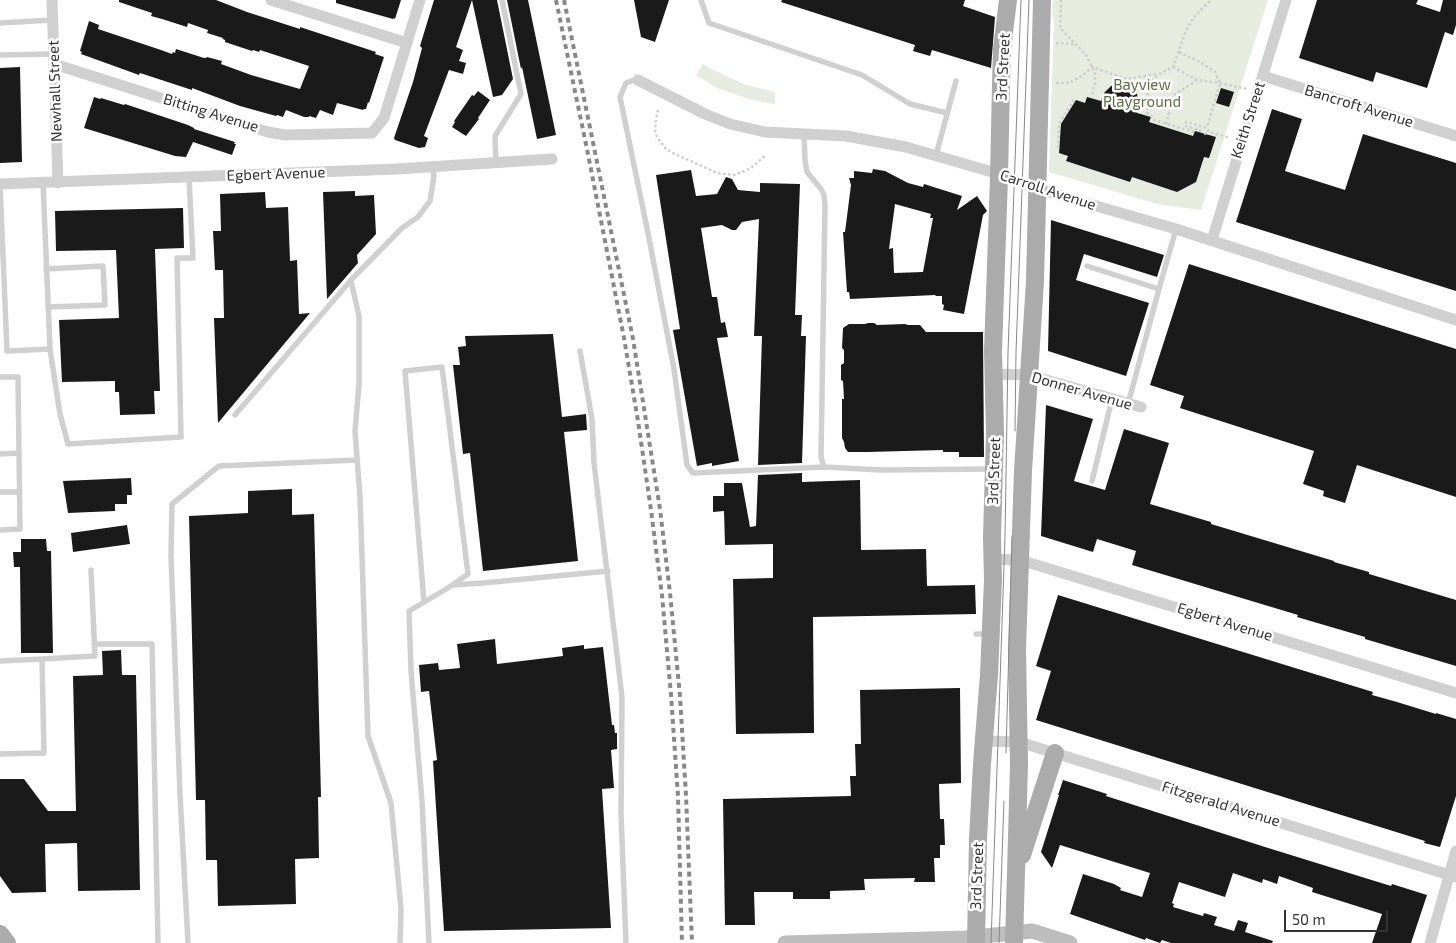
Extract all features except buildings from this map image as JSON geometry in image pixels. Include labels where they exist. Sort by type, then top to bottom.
[{"type":"main road","name":"3rd Street","points":[[976,940],[978,839],[990,675],[983,634],[992,559],[995,469],[994,342],[1002,49],[1008,0]]},
{"type":"main road","name":"3rd Street","points":[[1014,938],[1019,742],[1017,649],[1023,471],[1035,281],[1042,0]]},
{"type":"main road","points":[[1016,874],[1055,753]]},
{"type":"main road","points":[[786,943],[976,940],[1014,938],[1032,931],[1070,943]]},
{"type":"main road","points":[[0,934],[7,943]]},
{"type":"street","name":"Newhall Street","points":[[52,0],[58,183]]},
{"type":"street","points":[[271,0],[407,43],[420,0]]},
{"type":"street","name":"Keith Street","points":[[1212,240],[1286,0]]},
{"type":"street","name":"Bitting Avenue","points":[[53,59],[268,132],[285,135],[372,133],[384,118],[407,43]]},
{"type":"street","name":"Bancroft Avenue","points":[[1263,76],[1456,136]]},
{"type":"street","name":"Carroll Avenue","points":[[638,80],[705,114],[730,124],[765,132],[846,136],[906,147],[936,155],[999,174],[1037,188],[1212,240],[1456,320]]},
{"type":"street","name":"Egbert Avenue","points":[[0,184],[432,167],[552,159]]},
{"type":"street","name":"Donner Avenue","points":[[994,374],[1029,375],[1141,407]]},
{"type":"street","name":"Egbert Avenue","points":[[992,559],[1020,560],[1456,692]]},
{"type":"street","name":"Fitzgerald Avenue","points":[[984,741],[1019,742],[1453,876]]},
{"type":"street","points":[[1430,943],[1453,876],[1456,851]]},
{"type":"lane","points":[[496,163],[496,136],[520,94],[502,0]]},
{"type":"lane","points":[[701,0],[709,23],[862,75],[910,104],[947,113]]},
{"type":"lane","points":[[0,23],[52,20]]},
{"type":"lane","points":[[0,55],[53,59]]},
{"type":"lane","points":[[638,80],[626,83],[620,98],[674,368],[686,465],[693,473],[824,468],[882,470],[995,469]]},
{"type":"lane","points":[[936,155],[956,81]]},
{"type":"lane","points":[[804,134],[804,160],[807,172],[821,189],[825,205],[821,457],[824,468]]},
{"type":"lane","points":[[234,415],[351,280],[402,228],[418,217],[430,201],[434,176],[432,167]]},
{"type":"lane","points":[[43,183],[50,349],[60,414],[68,444],[181,437],[177,258],[193,258],[189,178]]},
{"type":"lane","points":[[0,184],[7,350],[50,349]]},
{"type":"lane","points":[[1128,404],[1176,229]]},
{"type":"lane","points":[[46,269],[103,266],[105,305],[48,307]]},
{"type":"lane","points":[[1087,266],[1159,289]]},
{"type":"lane","points":[[351,280],[359,316],[359,384],[355,431],[360,498],[368,736],[391,803],[401,909],[400,943]]},
{"type":"lane","points":[[580,351],[592,419],[594,463],[622,697],[621,814],[626,943]]},
{"type":"lane","points":[[424,602],[405,371],[442,367],[468,574],[453,585],[409,611],[411,671],[422,801],[429,943]]},
{"type":"lane","points":[[0,377],[18,377],[20,529],[0,530]]},
{"type":"lane","points":[[1092,481],[1112,399]]},
{"type":"lane","points":[[0,454],[19,453]]},
{"type":"lane","points":[[188,943],[171,556],[172,504],[219,466],[357,460]]},
{"type":"lane","points":[[0,492],[19,492]]},
{"type":"lane","points":[[0,661],[95,656],[91,570]]},
{"type":"lane","points":[[453,585],[608,571]]},
{"type":"lane","points":[[94,644],[152,644],[158,943]]},
{"type":"lane","points":[[0,754],[44,753],[42,659]]},
{"type":"path","points":[[1061,0],[1060,28],[1086,55],[1096,72],[1092,96]]},
{"type":"path","points":[[1092,67],[1127,79],[1159,74],[1173,67],[1187,28],[1195,16],[1211,0]]},
{"type":"path","points":[[1178,52],[1200,62],[1215,72],[1220,83],[1207,128],[1209,132]]},
{"type":"path","points":[[1056,82],[1069,83],[1082,76],[1092,67]]},
{"type":"path","points":[[1173,67],[1197,80],[1220,83],[1257,93]]},
{"type":"path","points":[[1159,74],[1152,81],[1149,88],[1147,113],[1154,120],[1194,132]]},
{"type":"path","points":[[1166,124],[1174,95],[1197,80]]},
{"type":"path","points":[[1058,148],[1059,124],[1074,100]]},
{"type":"path","points":[[658,110],[655,131],[666,149],[673,154],[717,173],[734,175],[751,168],[766,155]]},
{"type":"path","points":[[1200,132],[1200,130],[1185,126],[1186,122],[1207,128]]},
{"type":"path","points":[[1204,134],[1209,132],[1241,142]]},
{"type":"green space","name":"Bayview Playground","points":[[1053,0],[1268,0],[1201,210],[1157,204],[1049,172]]},
{"type":"green space","points":[[703,64],[746,85],[775,92],[775,104],[752,100],[717,88],[696,75]]},
{"type":"tram line","points":[[991,943],[1005,537],[1008,352],[1021,0]]},
{"type":"tram line","points":[[1015,431],[1016,352],[1029,0]]},
{"type":"tram line","points":[[1006,753],[1012,536]]},
{"type":"tram line","points":[[999,943],[1004,801]]},
{"type":"railway","points":[[556,0],[624,338],[651,510],[662,595],[671,695],[678,796],[682,943]]},
{"type":"railway","points":[[564,0],[633,339],[660,509],[680,696],[692,943]]}]
